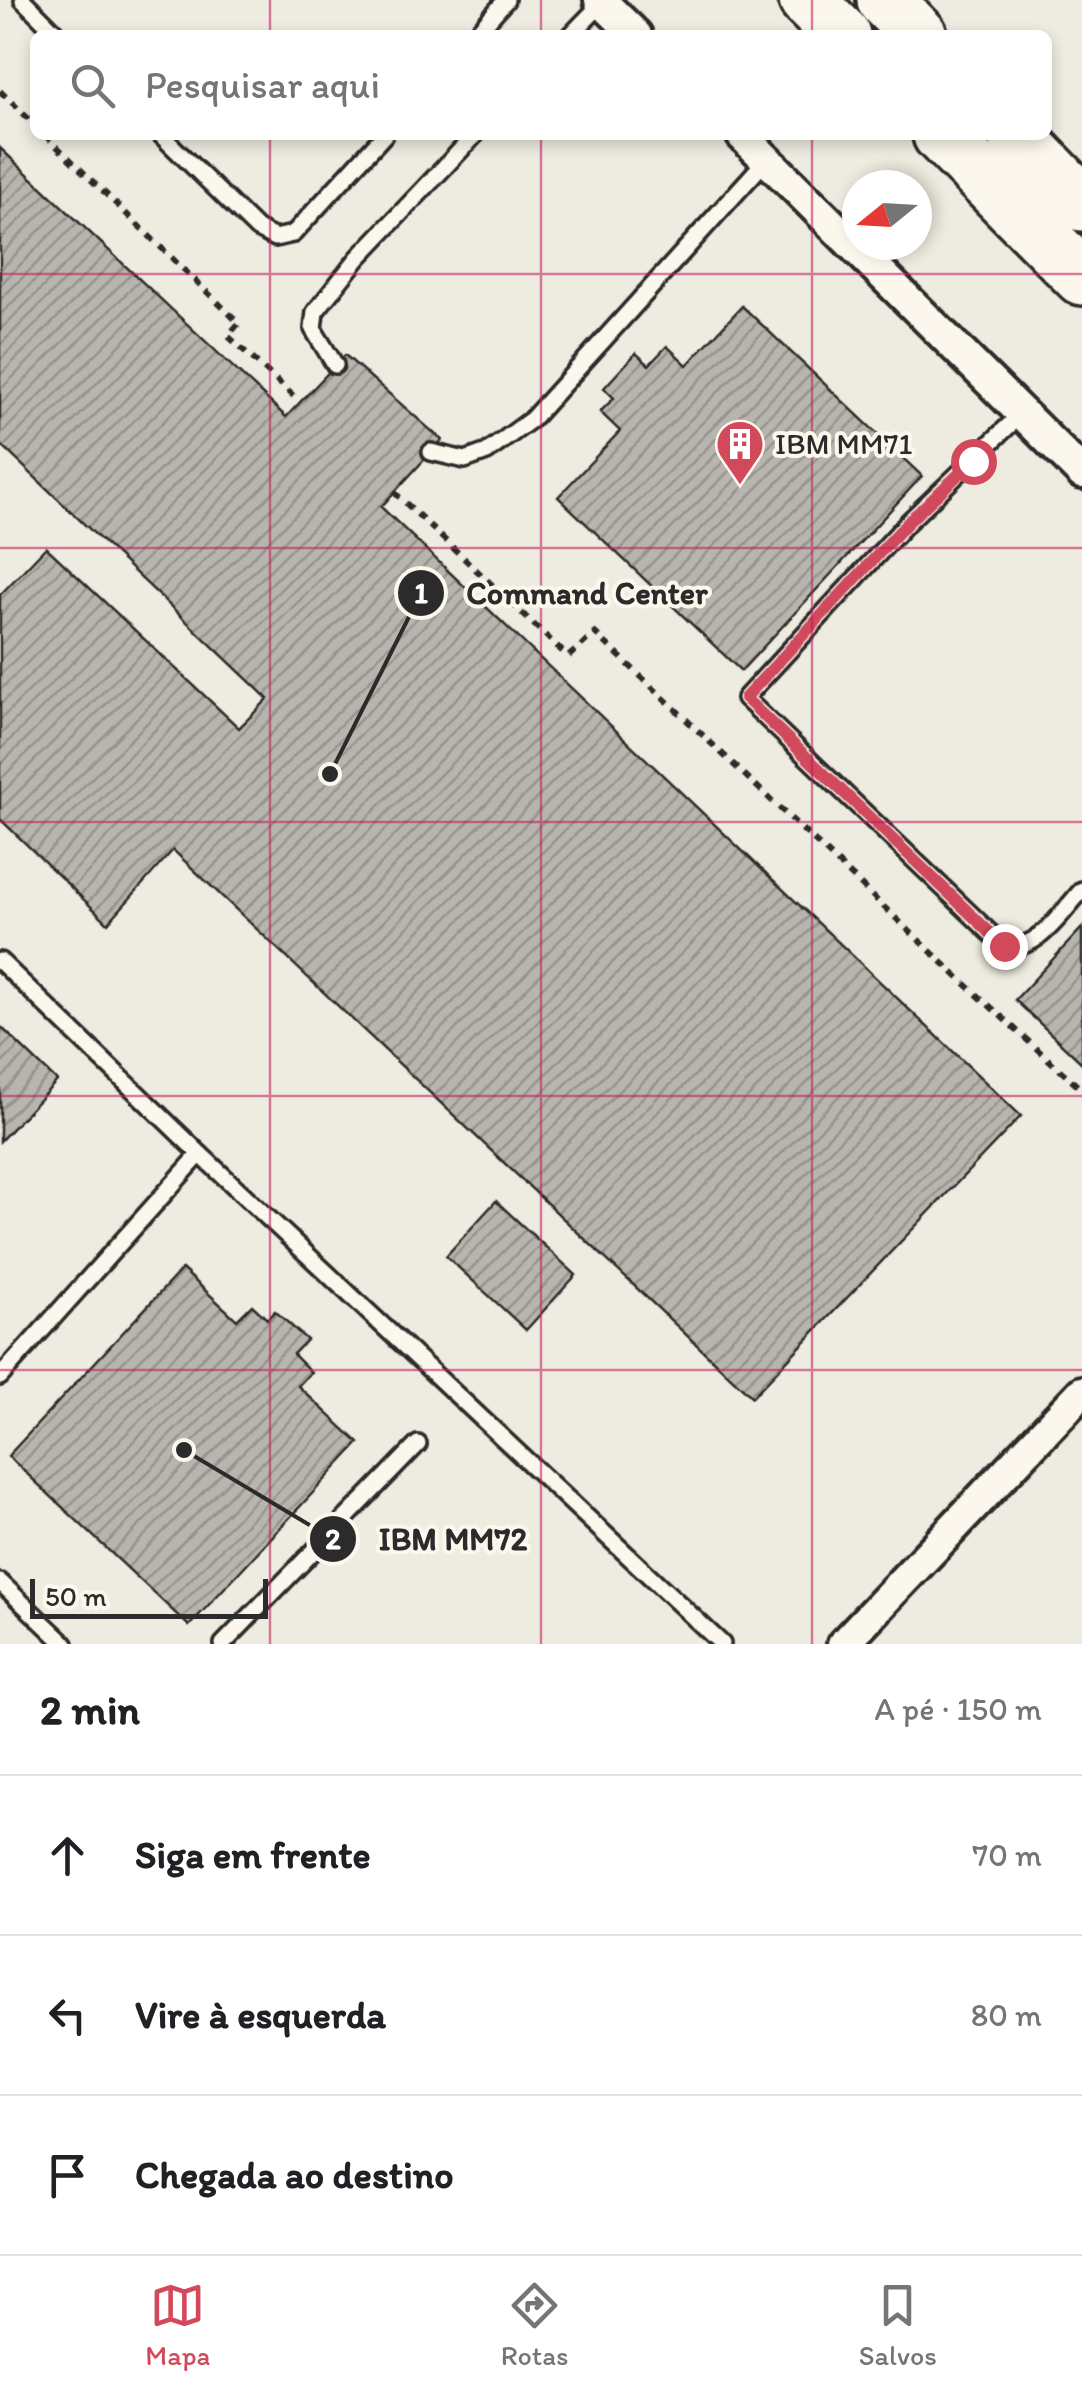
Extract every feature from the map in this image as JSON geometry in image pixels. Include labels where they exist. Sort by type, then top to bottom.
[{"type":"highway","points":[[807,0],[837,30]]},
{"type":"highway","points":[[885,0],[914,30]]},
{"type":"highway","points":[[946,140],[1082,277]]},
{"type":"highway","points":[[1021,140],[1082,202]]},
{"type":"street","points":[[601,1],[631,30]]},
{"type":"street","points":[[747,140],[1082,474]]},
{"type":"street","points":[[842,1644],[1082,1392]]},
{"type":"lane","points":[[22,0],[53,30]]},
{"type":"lane","points":[[575,30],[601,1]]},
{"type":"lane","points":[[478,30],[496,4]]},
{"type":"lane","points":[[166,140],[257,229],[275,238],[293,234],[379,140]]},
{"type":"lane","points":[[335,365],[313,329],[315,312],[358,258],[470,140]]},
{"type":"lane","points":[[431,452],[464,460],[487,452],[532,420],[768,159]]},
{"type":"lane","points":[[1021,414],[909,521],[745,698],[1004,946],[1018,949],[1032,944],[1082,890]]},
{"type":"lane","points":[[0,961],[722,1644]]},
{"type":"lane","points":[[0,1377],[200,1154]]},
{"type":"lane","points":[[223,1644],[418,1444]]},
{"type":"lane","points":[[0,1582],[65,1644]]},
{"type":"path","points":[[0,91],[30,120]]},
{"type":"path","points":[[50,140],[239,323],[228,336],[300,402]]},
{"type":"path","points":[[394,492],[564,653],[570,656],[595,632],[958,978],[1082,1090]]},
{"type":"building","points":[[0,148],[286,417],[345,355],[442,440],[381,507],[1021,1116],[752,1397],[173,850],[108,923],[0,819],[0,595],[46,547],[239,728],[268,699],[0,444]]},
{"type":"building","name":"IBM MM71","points":[[742,306],[922,476],[741,671],[558,497],[620,431],[600,412],[614,398],[604,388],[636,353],[649,365],[667,346],[687,365]]},
{"type":"building","points":[[1082,928],[1082,1063],[1015,1000]]},
{"type":"building","points":[[0,1026],[57,1081],[0,1141]]},
{"type":"building","points":[[496,1201],[576,1275],[526,1330],[446,1256]]},
{"type":"building","points":[[182,1269],[237,1320],[252,1305],[267,1319],[275,1311],[307,1340],[293,1354],[311,1372],[298,1386],[359,1443],[189,1626],[8,1456]]},
{"type":"place","name":"IBM MM71","points":[[740,486]]},
{"type":"place","name":"Command Center","points":[[330,774]]},
{"type":"place","name":"IBM MM72","points":[[184,1450]]},
{"type":"route","points":[[973,461],[909,521],[745,698],[1004,946]]}]
